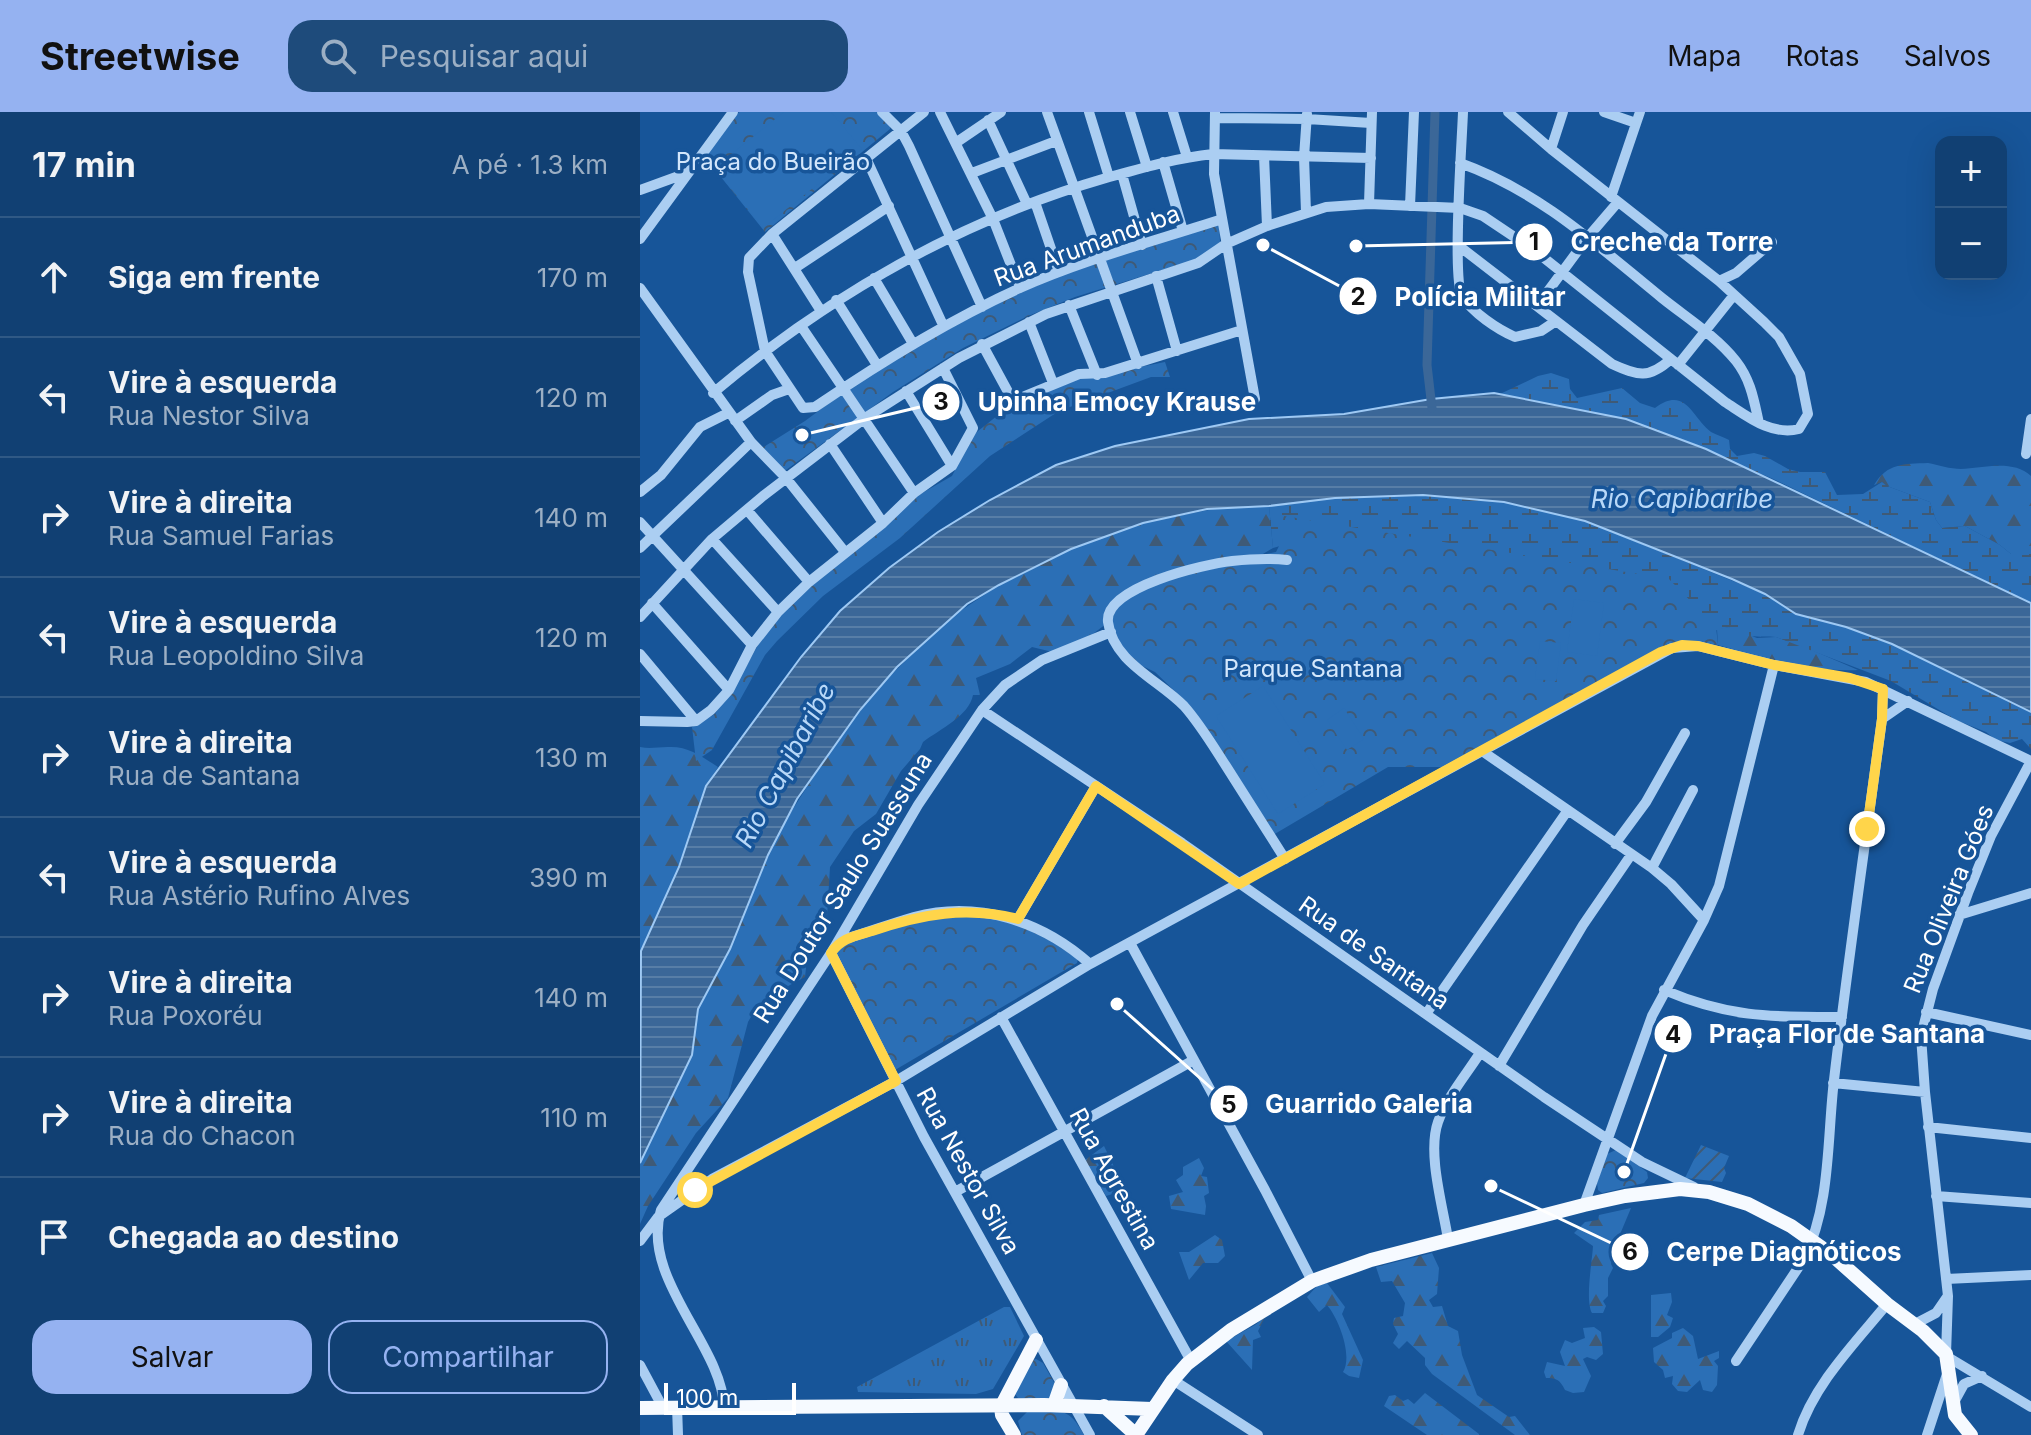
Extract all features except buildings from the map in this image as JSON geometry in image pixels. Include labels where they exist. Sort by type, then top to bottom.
[{"type":"main road","points":[[1104,1406],[1136,1435],[1173,1380],[1191,1361],[1231,1330],[1312,1281],[1371,1260],[1584,1205],[1680,1189],[1709,1192],[1757,1208],[1813,1240],[1915,1324],[1947,1360],[1952,1405],[1957,1419],[1971,1435]]},
{"type":"main road","points":[[1012,1432],[1001,1407],[1036,1340]]},
{"type":"main road","points":[[1054,1405],[1061,1385]]},
{"type":"main road","points":[[640,1408],[1054,1405],[1152,1409]]},
{"type":"main road","points":[[1012,1432],[1013,1419],[1023,1406]]},
{"type":"street","points":[[640,239],[733,112]]},
{"type":"street","points":[[882,112],[901,131],[982,307]]},
{"type":"street","points":[[640,492],[661,475],[700,427],[731,417],[789,389],[765,351],[748,263],[753,251],[924,112]]},
{"type":"street","points":[[940,112],[993,219],[1020,288]]},
{"type":"street","points":[[957,142],[1001,112]]},
{"type":"street","points":[[1047,112],[1138,364]]},
{"type":"street","points":[[1089,112],[1109,177]]},
{"type":"street","points":[[1130,112],[1147,167]]},
{"type":"street","points":[[1173,112],[1187,157]]},
{"type":"street","points":[[1410,206],[1414,112]]},
{"type":"street","points":[[1463,112],[1456,266],[1460,294],[1484,317],[1515,337],[1541,331],[1556,321]]},
{"type":"street","points":[[640,617],[712,539],[786,478],[865,418],[982,344],[1069,305],[1207,259],[1226,244],[1306,212],[1369,204],[1460,208],[1495,222],[1725,402],[1759,423],[1781,431],[1799,429],[1808,414],[1806,396],[1800,374],[1779,337],[1719,281],[1508,112]]},
{"type":"street","points":[[1551,149],[1563,112]]},
{"type":"street","points":[[1537,306],[1615,200],[1638,118],[1604,112]]},
{"type":"street","points":[[1255,399],[1222,219],[1213,154],[1215,115],[1372,118],[1369,204]]},
{"type":"street","points":[[1306,212],[1304,157],[1307,115]]},
{"type":"street","points":[[988,120],[1031,203],[1059,272]]},
{"type":"street","points":[[972,173],[1006,157],[1056,141]]},
{"type":"street","points":[[713,393],[836,300],[912,256],[993,219],[1073,188],[1163,162],[1213,154],[1371,158]]},
{"type":"street","points":[[1264,156],[1267,226]]},
{"type":"street","points":[[866,158],[943,325]]},
{"type":"street","points":[[1163,162],[1183,231]]},
{"type":"street","points":[[1460,163],[1521,190],[1556,212],[1704,331],[1736,360],[1746,375],[1759,423]]},
{"type":"street","points":[[640,190],[687,173]]},
{"type":"street","points":[[1122,174],[1142,245]]},
{"type":"street","points":[[795,268],[889,206]]},
{"type":"street","name":"Rua Arumanduba","points":[[789,389],[799,406],[806,409],[815,407],[912,342],[1020,288],[1059,272],[1222,219]]},
{"type":"street","points":[[772,234],[821,311]]},
{"type":"street","points":[[1719,281],[1736,273],[1772,242]]},
{"type":"street","points":[[1459,246],[1612,364],[1637,374],[1656,372],[1674,362],[1734,295]]},
{"type":"street","points":[[1156,276],[1177,351]]},
{"type":"street","points":[[874,278],[912,342]]},
{"type":"street","points":[[640,288],[731,417],[786,478],[845,552]]},
{"type":"street","points":[[836,300],[877,365]]},
{"type":"street","points":[[1069,305],[1097,375]]},
{"type":"street","points":[[1029,322],[1053,383]]},
{"type":"street","points":[[801,326],[914,493]]},
{"type":"street","points":[[982,344],[1013,401],[1079,374],[1097,375],[1138,364],[1242,330]]},
{"type":"street","points":[[640,721],[696,721],[711,710],[729,690],[752,645],[778,612],[914,493],[952,466],[973,428],[943,368]]},
{"type":"street","points":[[906,391],[952,466]]},
{"type":"street","points":[[2026,454],[2031,419]]},
{"type":"street","points":[[640,548],[751,442]]},
{"type":"street","points":[[830,444],[883,523]]},
{"type":"street","points":[[747,510],[809,582]]},
{"type":"street","points":[[640,522],[752,645]]},
{"type":"street","points":[[712,539],[778,612]]},
{"type":"street","points":[[1285,859],[1194,718],[1172,695],[1133,664],[1111,632],[1108,614],[1117,600],[1125,595],[1169,577],[1209,565],[1265,558],[1287,560]]},
{"type":"street","points":[[652,603],[729,690]]},
{"type":"street","name":"Rua Doutor Saulo Suassuna","points":[[658,1217],[831,953],[918,805],[982,710],[1005,685],[1042,660],[1111,632]]},
{"type":"street","points":[[640,1241],[658,1217],[712,1179],[896,1081],[1090,964],[1661,652],[1682,645],[1698,646],[1774,665],[1850,678],[1883,689],[2031,761]]},
{"type":"street","points":[[640,654],[696,721]]},
{"type":"street","points":[[1584,1205],[1652,1016],[1719,886],[1774,665]]},
{"type":"street","points":[[1736,1361],[1804,1259],[1819,1218],[1833,1083],[1882,719],[1883,689]]},
{"type":"street","points":[[1882,719],[1908,701]]},
{"type":"street","name":"Rua de Santana","points":[[982,710],[1239,884],[1499,1066],[1661,1172],[1709,1192]]},
{"type":"street","points":[[1615,844],[1646,802],[1685,733]]},
{"type":"street","points":[[1482,751],[1652,868],[1704,920]]},
{"type":"street","name":"Rua Oliveira Góes","points":[[1927,1435],[1947,1360],[1948,1296],[1928,1127],[1921,1036],[1926,1012],[1959,915],[1991,836],[2031,761]]},
{"type":"street","points":[[1018,919],[1096,786]]},
{"type":"street","points":[[1652,868],[1693,790]]},
{"type":"street","points":[[1426,1014],[1568,810]]},
{"type":"street","points":[[1499,1066],[1573,943],[1631,855]]},
{"type":"street","points":[[1959,915],[2031,893]]},
{"type":"street","points":[[838,941],[916,916],[978,912],[1018,919],[1063,943],[1090,964]]},
{"type":"street","points":[[1130,943],[1312,1281]]},
{"type":"street","name":"Rua Nestor Silva","points":[[831,953],[955,1192],[1090,1435]]},
{"type":"street","points":[[1664,990],[1705,1007],[1734,1013],[1842,1017]]},
{"type":"street","points":[[1926,1012],[2031,1035]]},
{"type":"street","name":"Rua Agrestina","points":[[1001,1017],[1191,1361]]},
{"type":"street","points":[[1448,1239],[1436,1161],[1437,1125],[1443,1110],[1480,1053]]},
{"type":"street","points":[[955,1192],[1194,1060]]},
{"type":"street","points":[[1833,1083],[1925,1092]]},
{"type":"street","points":[[1928,1127],[2031,1138]]},
{"type":"street","points":[[1936,1196],[2031,1203]]},
{"type":"street","points":[[658,1217],[656,1245],[660,1268],[678,1308],[718,1380],[724,1395],[724,1408]]},
{"type":"street","points":[[1946,1279],[2031,1275]]},
{"type":"street","points":[[1915,1324],[1936,1313],[1948,1296]]},
{"type":"street","points":[[1798,1435],[1802,1422],[1827,1379],[1887,1304]]},
{"type":"street","points":[[1947,1360],[1982,1376],[2031,1407]]},
{"type":"street","points":[[640,1365],[669,1406],[678,1435]]},
{"type":"street","points":[[1952,1405],[1964,1384],[1982,1376]]},
{"type":"street","points":[[1173,1380],[1258,1435]]},
{"type":"green space","name":"Praça do Bueirão","points":[[739,112],[878,112],[890,129],[765,232],[705,157]]},
{"type":"green space","name":"Praça do Bueirão","points":[[784,112],[831,112],[862,149],[763,228],[714,168]]},
{"type":"green space","points":[[1219,224],[1220,242],[1204,257],[1075,297],[963,348],[893,392],[786,470],[782,470],[762,448],[805,421],[879,366],[943,328],[1067,272]]},
{"type":"green space","points":[[1165,362],[1170,377],[1151,377],[1059,411],[990,456],[900,538],[823,596],[765,655],[712,750],[696,761],[692,727],[715,714],[768,627],[917,496],[952,476],[973,435],[1002,412],[1054,384]]},
{"type":"green space","points":[[1551,373],[1569,379],[1570,389],[1577,398],[1622,388],[1640,403],[1655,408],[1674,400],[1681,402],[1711,432],[1729,440],[1730,449],[1737,456],[1754,453],[1788,469],[1825,472],[1837,495],[1863,494],[1882,482],[1930,502],[1942,528],[1965,526],[2011,554],[2031,554],[2031,603],[1771,478],[1626,419],[1500,394]]},
{"type":"green space","points":[[1928,463],[1961,469],[2007,466],[2031,476],[2031,554],[2011,554],[1965,526],[1942,528],[1930,502],[1882,482],[1874,485],[1890,469]]},
{"type":"green space","points":[[1423,495],[1504,502],[1585,521],[1765,594],[1796,614],[1846,627],[1892,644],[2031,712],[2031,749],[2022,739],[2010,743],[1996,740],[1891,681],[1776,637],[1746,635],[1729,627],[1713,631],[1283,540],[1280,546],[1273,548],[1269,506],[1335,498]]},
{"type":"green space","points":[[1234,505],[1269,506],[1273,548],[1243,566],[1106,624],[1065,655],[1032,647],[1010,664],[976,678],[980,695],[973,695],[960,716],[923,742],[901,771],[876,814],[854,831],[830,867],[826,934],[808,950],[805,977],[775,993],[756,1008],[748,1022],[728,1098],[696,1133],[648,1206],[640,1224],[640,1163],[692,1055],[698,1009],[730,949],[740,919],[781,828],[829,752],[876,690],[947,620],[999,585],[1071,549],[1143,523]]},
{"type":"green space","name":"Parque Santana","points":[[1278,515],[1669,579],[1716,627],[1718,645],[1701,643],[1680,648],[1449,767],[1388,767],[1273,835],[1186,702],[1155,672],[1130,660],[1111,633],[1110,615],[1117,603],[1148,587],[1211,566],[1276,552],[1282,540]]},
{"type":"green space","points":[[1574,599],[1604,603],[1597,656],[1567,652]]},
{"type":"green space","points":[[1729,627],[1757,638],[1776,637],[1858,670],[1805,666],[1718,645],[1717,629]]},
{"type":"green space","points":[[1540,641],[1561,643],[1556,681],[1535,679]]},
{"type":"green space","points":[[1263,686],[1325,784],[1278,814],[1216,716]]},
{"type":"green space","points":[[1344,708],[1364,739],[1347,750],[1327,720]]},
{"type":"green space","points":[[640,747],[682,748],[718,767],[706,786],[679,867],[640,955]]},
{"type":"green space","points":[[965,913],[1023,923],[1078,959],[1077,963],[895,1070],[835,956],[840,945],[921,917]]},
{"type":"green space","points":[[1701,1145],[1729,1156],[1722,1182],[1685,1178]]},
{"type":"green space","points":[[1104,1146],[1118,1175],[1114,1180],[1120,1183],[1122,1191],[1106,1196],[1085,1160]]},
{"type":"green space","points":[[1616,1150],[1647,1172],[1648,1178],[1644,1183],[1602,1193],[1597,1183],[1607,1154]]},
{"type":"green space","points":[[1199,1158],[1204,1168],[1201,1176],[1207,1177],[1209,1193],[1204,1196],[1205,1215],[1171,1209],[1169,1196],[1183,1192],[1176,1180],[1183,1175],[1183,1167]]},
{"type":"green space","points":[[1631,1208],[1611,1264],[1608,1296],[1603,1301],[1606,1306],[1603,1313],[1592,1313],[1589,1291],[1593,1246],[1574,1233],[1585,1222],[1598,1220],[1599,1215]]},
{"type":"green space","points":[[1215,1235],[1222,1240],[1225,1256],[1218,1263],[1203,1263],[1189,1280],[1179,1252],[1189,1252]]},
{"type":"green space","points":[[1432,1253],[1439,1268],[1437,1294],[1429,1300],[1433,1307],[1442,1306],[1448,1326],[1458,1331],[1462,1355],[1477,1395],[1509,1417],[1515,1416],[1530,1435],[1515,1435],[1432,1374],[1425,1365],[1425,1358],[1407,1341],[1399,1349],[1393,1343],[1398,1334],[1393,1324],[1394,1318],[1403,1316],[1405,1303],[1392,1281],[1381,1282],[1376,1267]]},
{"type":"green space","points":[[1327,1283],[1345,1307],[1342,1314],[1363,1360],[1359,1378],[1343,1372],[1346,1365],[1345,1347],[1332,1311],[1327,1305],[1319,1312],[1307,1297],[1317,1286]]},
{"type":"green space","points":[[1671,1293],[1672,1302],[1667,1315],[1673,1318],[1670,1327],[1658,1337],[1651,1337],[1651,1295]]},
{"type":"green space","points":[[1004,1307],[1010,1307],[1024,1336],[993,1389],[976,1394],[858,1392],[857,1387]]},
{"type":"green space","points":[[1265,1317],[1258,1331],[1261,1337],[1253,1340],[1252,1370],[1226,1341]]},
{"type":"green space","points":[[1594,1327],[1601,1332],[1603,1354],[1596,1360],[1583,1359],[1591,1376],[1584,1392],[1573,1393],[1565,1390],[1558,1380],[1546,1378],[1547,1362],[1565,1366],[1560,1352],[1565,1340],[1572,1343],[1585,1338],[1583,1328]]},
{"type":"green space","points":[[1683,1328],[1693,1336],[1698,1359],[1719,1351],[1719,1358],[1714,1361],[1718,1366],[1717,1385],[1712,1392],[1703,1390],[1700,1380],[1687,1392],[1678,1391],[1672,1384],[1673,1376],[1665,1378],[1663,1370],[1654,1362],[1653,1348]]},
{"type":"green space","points":[[1036,1359],[1043,1363],[1056,1386],[1051,1399],[1018,1398],[1014,1393],[1031,1361]]},
{"type":"green space","points":[[1425,1393],[1479,1435],[1427,1435],[1384,1406],[1389,1396],[1395,1395],[1403,1401],[1408,1399],[1414,1404]]},
{"type":"green space","points":[[1027,1412],[1067,1414],[1084,1435],[1022,1435],[1018,1421]]},
{"type":"water","name":"Rio Capibaribe","points":[[1494,393],[1626,419],[1706,449],[2031,603],[2031,712],[1892,644],[1846,627],[1796,614],[1765,594],[1732,579],[1585,521],[1504,502],[1423,495],[1335,498],[1207,509],[1143,523],[1071,549],[967,604],[897,667],[860,710],[797,799],[768,855],[730,949],[698,1009],[692,1055],[640,1163],[641,951],[679,867],[706,786],[801,657],[840,611],[889,568],[938,532],[1056,465],[1115,446],[1249,419],[1344,414],[1431,399]]},
{"type":"waterway","points":[[1432,408],[1427,365],[1435,112]]},
{"type":"place","name":"Polícia Militar","points":[[1263,245]]},
{"type":"place","name":"Creche da Torre","points":[[1356,246]]},
{"type":"place","name":"Upinha Emocy Krause","points":[[802,435]]},
{"type":"place","name":"Guarrido Galeria","points":[[1117,1004]]},
{"type":"place","name":"Praça Flor de Santana","points":[[1624,1172]]},
{"type":"place","name":"Cerpe Diagnóticos","points":[[1491,1186]]},
{"type":"route","points":[[695,1190],[896,1081],[831,953],[838,941],[916,916],[936,913],[978,912],[1018,919],[1096,786],[1239,884],[1661,652],[1690,645],[1774,665],[1850,678],[1883,689],[1882,719],[1867,829]]}]
